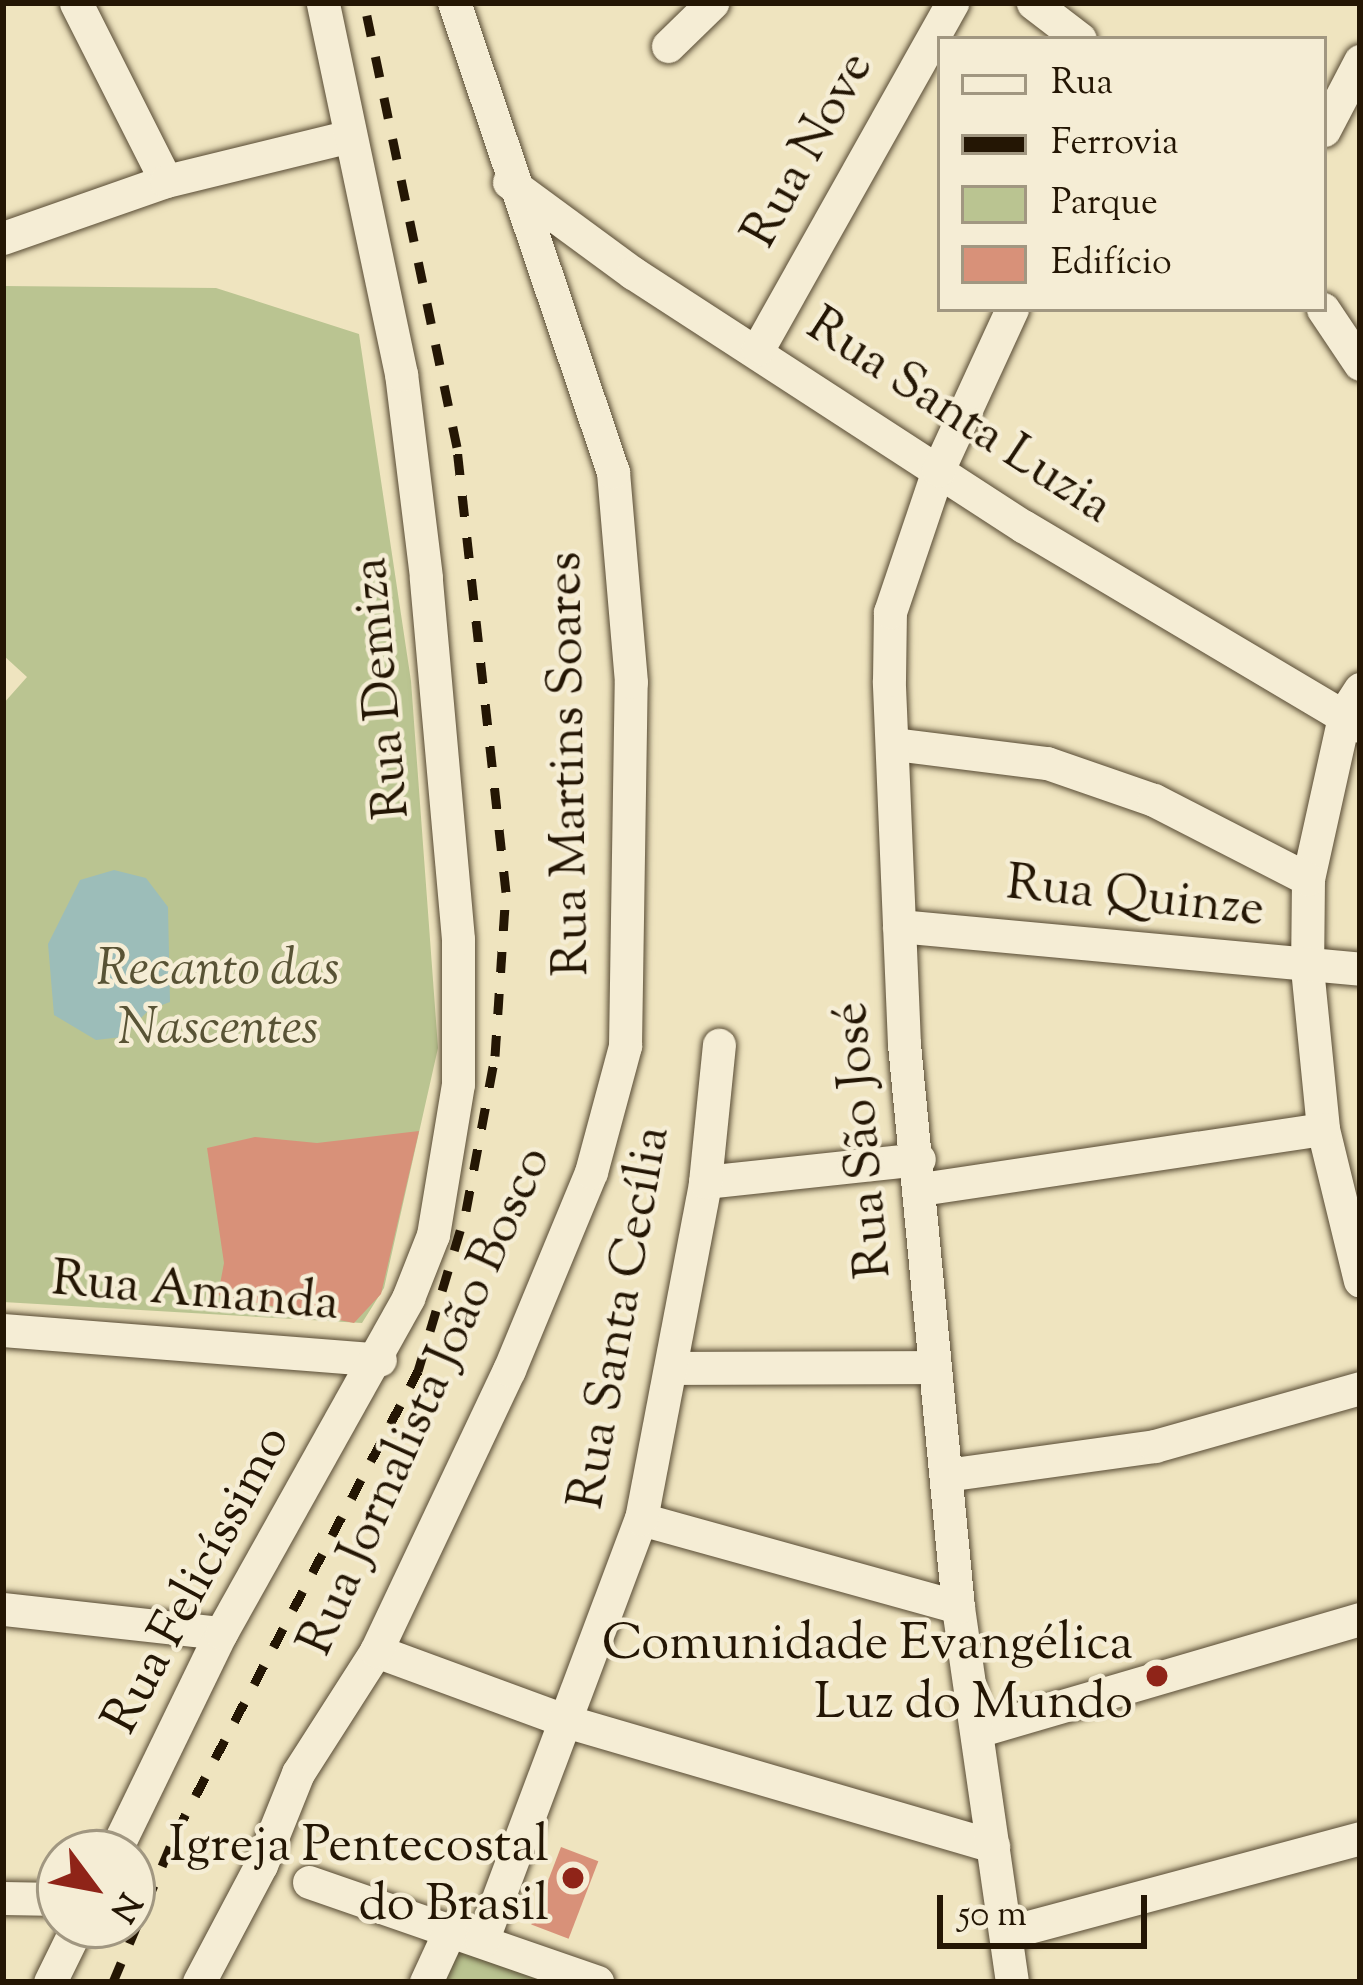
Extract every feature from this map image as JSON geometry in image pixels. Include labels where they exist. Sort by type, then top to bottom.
[{"type":"street","points":[[76,3],[166,181]]},
{"type":"street","name":"Rua Demiza","points":[[323,3],[347,137],[400,374],[458,940],[458,1084],[433,1235],[380,1360]]},
{"type":"street","name":"Rua Martins Soares","points":[[454,3],[509,182],[613,472],[631,682],[625,1046]]},
{"type":"street","points":[[668,46],[712,3]]},
{"type":"street","name":"Rua Nove","points":[[758,349],[952,3]]},
{"type":"street","points":[[1033,3],[1076,36]]},
{"type":"street","points":[[1327,124],[1360,61]]},
{"type":"street","points":[[3,238],[166,181],[347,137]]},
{"type":"street","name":"Rua Santa Luzia","points":[[509,182],[633,273],[758,349],[938,470],[1355,709]]},
{"type":"street","name":"Rua São José","points":[[1011,312],[938,470],[890,612],[899,926],[935,1367],[958,1606],[1010,1932],[1012,1982]]},
{"type":"street","points":[[1325,312],[1360,364]]},
{"type":"street","points":[[1355,709],[1309,879],[1307,968],[1323,1130],[1360,1281]]},
{"type":"street","points":[[894,744],[1047,764],[1154,800],[1309,879]]},
{"type":"street","name":"Rua Quinze","points":[[899,926],[1307,968],[1360,969]]},
{"type":"street","name":"Rua Santa Cecília","points":[[426,1982],[466,1936],[569,1722],[641,1519],[674,1368],[705,1182],[719,1045]]},
{"type":"street","name":"Rua Jornalista João Bosco","points":[[199,1982],[261,1865],[298,1773],[376,1651],[554,1266],[591,1172],[625,1046]]},
{"type":"street","points":[[705,1182],[920,1174],[1323,1130]]},
{"type":"street","name":"Rua Amanda","points":[[3,1330],[380,1360]]},
{"type":"street","name":"Rua Felicíssimo","points":[[126,1829],[221,1633],[380,1360]]},
{"type":"street","points":[[674,1368],[935,1367]]},
{"type":"street","points":[[946,1475],[1155,1446],[1360,1388]]},
{"type":"street","points":[[641,1519],[958,1606]]},
{"type":"street","points":[[3,1610],[221,1633]]},
{"type":"street","points":[[977,1731],[1360,1619]]},
{"type":"street","points":[[376,1651],[569,1722],[993,1846]]},
{"type":"street","points":[[1010,1932],[1360,1838]]},
{"type":"street","points":[[309,1882],[598,1982]]},
{"type":"street","points":[[3,1898],[36,1899]]},
{"type":"street","points":[[50,1982],[66,1949]]},
{"type":"green space","name":"Recanto das Nascentes","points":[[4,286],[216,288],[359,334],[411,681],[438,1048],[384,1288],[362,1323],[3,1302],[3,704],[27,677],[3,655]]},
{"type":"green space","points":[[454,1940],[572,1982],[434,1982]]},
{"type":"water","points":[[114,870],[146,878],[168,907],[170,1002],[149,1010],[122,1037],[96,1040],[54,1015],[48,944],[80,880]]},
{"type":"building","points":[[419,1131],[381,1294],[354,1323],[218,1295],[224,1263],[207,1148],[255,1137],[317,1143]]},
{"type":"building","name":"Igreja Pentecostal do Brasil","points":[[561,1847],[598,1861],[569,1939],[531,1924]]},
{"type":"railway","points":[[113,1982],[176,1833],[418,1371],[466,1211],[495,1056],[506,892],[457,447],[364,3]]},
{"type":"place","name":"Comunidade Evangélica Luz do Mundo","points":[[1157,1676]]},
{"type":"place","name":"Igreja Pentecostal do Brasil","points":[[573,1878]]}]
